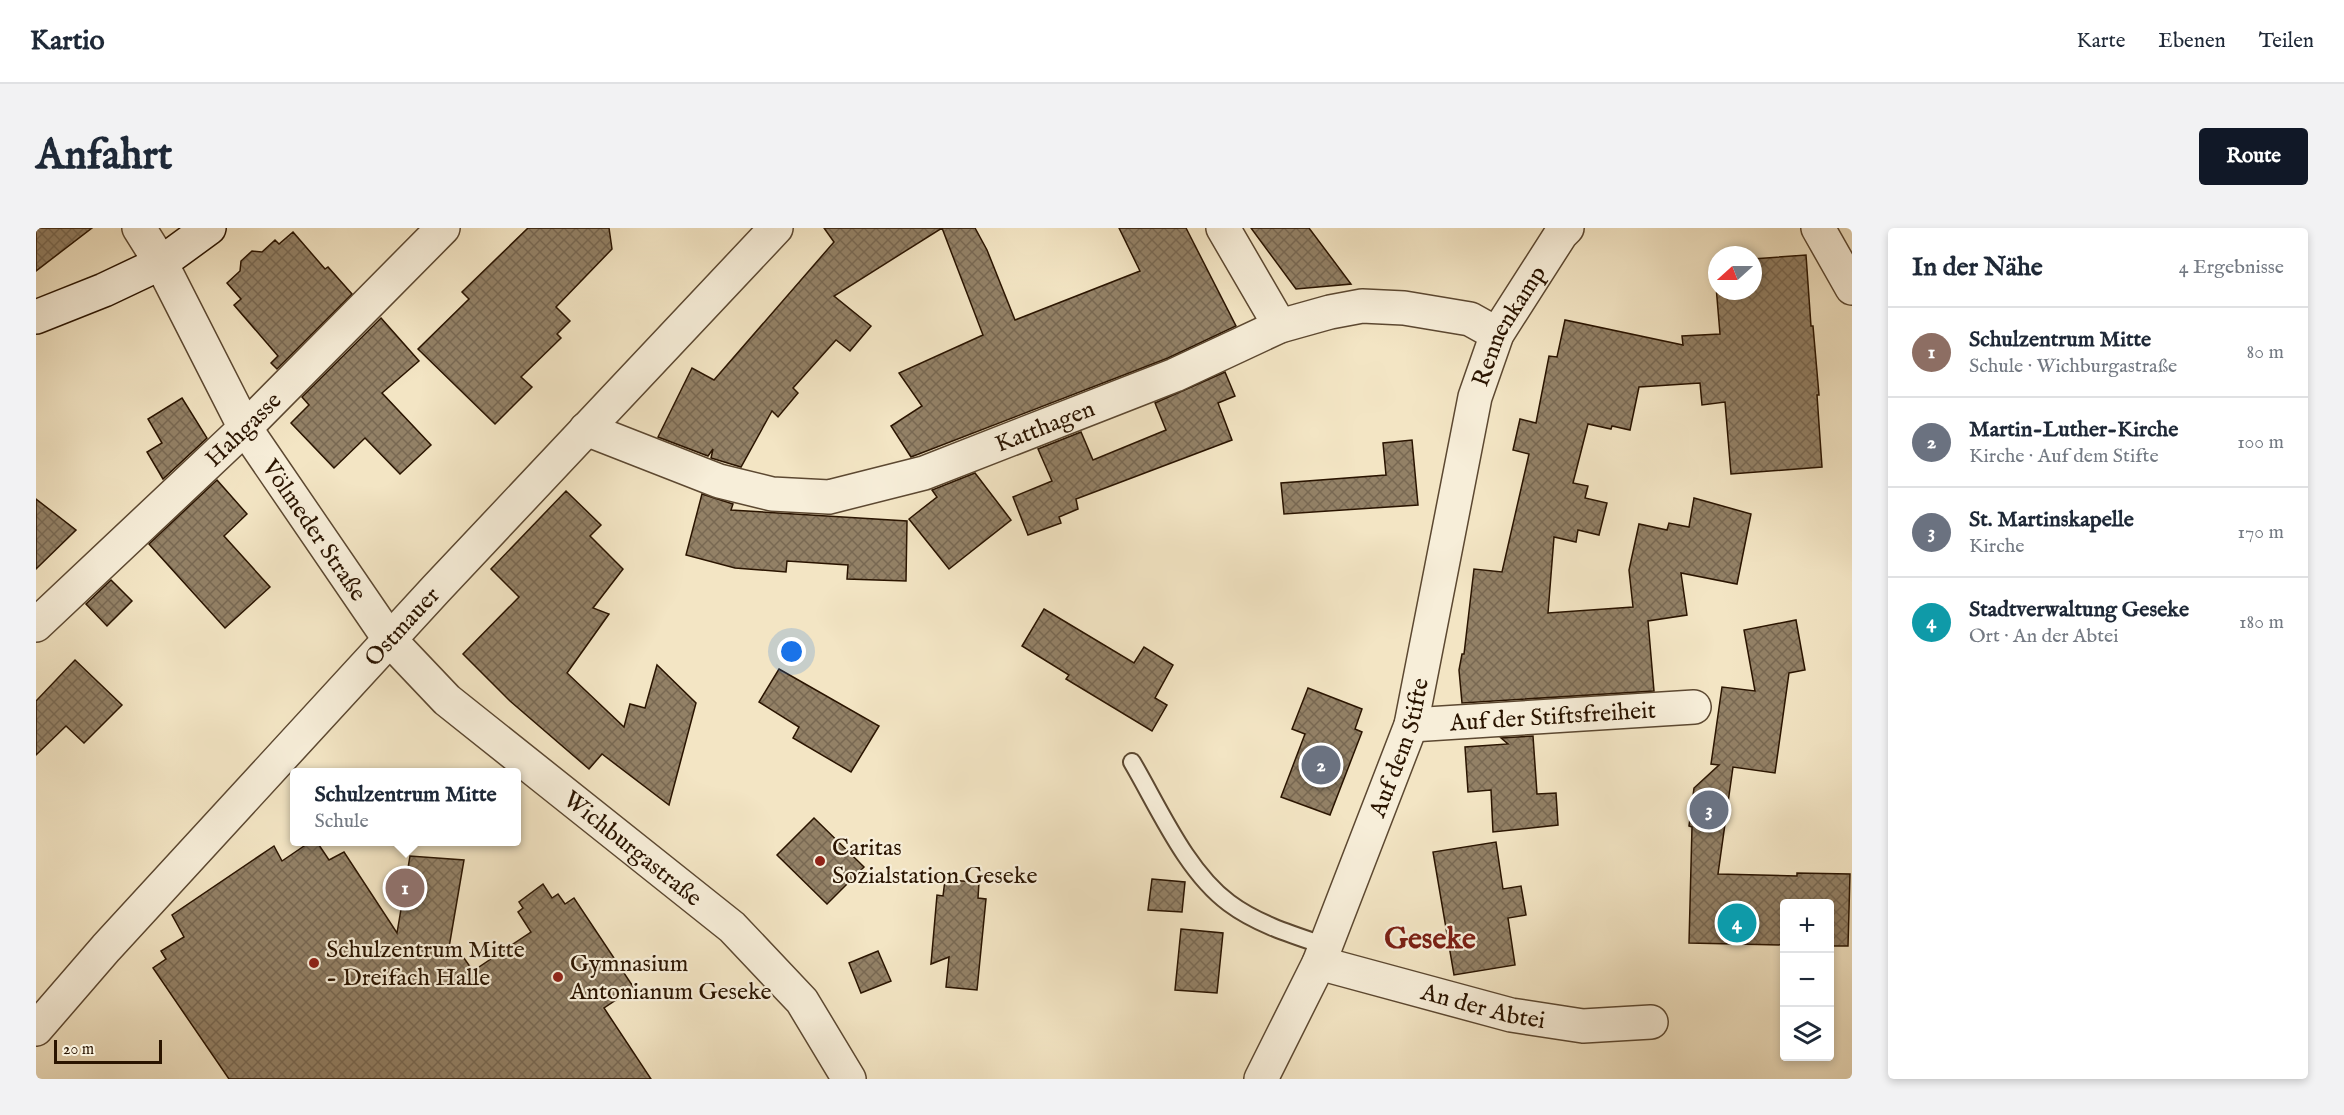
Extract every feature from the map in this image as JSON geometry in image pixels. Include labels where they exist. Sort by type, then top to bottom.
[{"type":"street","name":"Völmeder Straße","points":[[139,228],[161,263],[245,428],[390,640]]},
{"type":"street","points":[[36,317],[104,290],[161,263],[209,228]]},
{"type":"street","name":"Hahgasse","points":[[36,625],[245,428],[444,228]]},
{"type":"street","name":"Ostmauer","points":[[36,1029],[106,948],[390,640],[776,228]]},
{"type":"street","points":[[1223,228],[1280,326]]},
{"type":"street","name":"Rennenkamp","points":[[1475,397],[1497,334],[1567,228]]},
{"type":"street","points":[[1818,228],[1852,288]]},
{"type":"street","name":"Katthagen","points":[[586,429],[719,482],[772,494],[829,496],[924,473],[1175,375],[1280,326],[1330,312],[1362,306],[1404,308],[1470,320],[1497,334]]},
{"type":"street","name":"Auf dem Stifte","points":[[1261,1079],[1322,955],[1411,725],[1475,397]]},
{"type":"street","name":"Wichburgastraße","points":[[390,640],[447,700],[732,927],[802,1001],[849,1079]]},
{"type":"street","name":"Auf der Stiftsfreiheit","points":[[1411,725],[1694,707]]},
{"type":"street","name":"An der Abtei","points":[[1322,955],[1511,1015],[1583,1026],[1652,1022]]},
{"type":"lane","points":[[1132,762],[1204,881],[1229,904],[1322,955]]},
{"type":"building","points":[[36,228],[92,228],[36,271]]},
{"type":"building","points":[[528,228],[609,228],[612,249],[556,307],[570,321],[557,334],[561,338],[521,377],[532,387],[495,424],[418,349],[469,299],[462,292]]},
{"type":"building","points":[[824,228],[942,228],[834,296],[871,326],[850,351],[836,340],[793,388],[798,393],[778,417],[772,411],[741,467],[711,458],[713,449],[708,456],[658,437],[692,368],[714,380],[834,242]]},
{"type":"building","points":[[942,228],[975,228],[987,250],[1015,320],[1140,271],[1119,228],[1186,228],[1236,326],[1168,358],[911,457],[891,426],[922,406],[899,373],[983,335]]},
{"type":"building","points":[[1251,228],[1309,228],[1351,284],[1296,289]]},
{"type":"building","points":[[293,232],[325,269],[328,267],[352,294],[277,369],[271,363],[278,356],[234,305],[241,299],[227,283],[240,271],[241,261],[252,251],[262,252],[275,240],[279,244]]},
{"type":"building","points":[[1806,255],[1819,395],[1817,395],[1822,467],[1731,474],[1725,402],[1702,405],[1700,383],[1639,387],[1630,430],[1588,424],[1573,483],[1588,486],[1585,498],[1607,503],[1599,535],[1578,530],[1576,542],[1554,537],[1548,613],[1633,607],[1629,570],[1639,524],[1667,530],[1669,523],[1689,527],[1694,498],[1751,514],[1737,584],[1681,573],[1687,615],[1648,621],[1654,691],[1462,703],[1459,670],[1462,654],[1464,654],[1474,569],[1502,572],[1529,454],[1513,450],[1520,419],[1536,423],[1549,356],[1557,357],[1565,320],[1683,345],[1682,336],[1720,334],[1717,300],[1762,300],[1762,258]]},
{"type":"building","points":[[381,318],[419,361],[382,393],[431,445],[400,474],[365,438],[334,468],[291,423],[309,405],[302,397]]},
{"type":"building","points":[[1225,372],[1235,396],[1218,403],[1232,440],[1076,499],[1078,509],[1059,517],[1061,523],[1028,535],[1013,497],[1052,481],[1038,449],[1081,432],[1093,460],[1166,430],[1155,403]]},
{"type":"building","points":[[182,398],[207,438],[163,479],[147,452],[162,443],[148,419]]},
{"type":"building","points":[[1412,440],[1418,505],[1284,514],[1281,483],[1386,475],[1383,443]]},
{"type":"building","points":[[975,473],[1011,520],[949,569],[909,519],[937,497],[932,490]]},
{"type":"building","points":[[217,480],[247,514],[224,536],[270,587],[225,628],[149,544]]},
{"type":"building","points":[[566,491],[601,525],[590,536],[623,569],[593,608],[609,614],[567,673],[624,727],[630,704],[645,708],[657,665],[696,703],[669,805],[602,754],[589,769],[510,701],[463,654],[519,597],[491,569]]},
{"type":"building","points":[[702,494],[733,504],[731,510],[907,521],[906,581],[847,579],[848,565],[787,561],[786,572],[735,568],[686,555]]},
{"type":"building","points":[[36,499],[76,530],[36,569]]},
{"type":"building","points":[[111,580],[132,601],[107,626],[86,604]]},
{"type":"building","points":[[1044,609],[1134,663],[1144,647],[1173,665],[1155,698],[1167,705],[1152,731],[1066,679],[1069,675],[1022,646]]},
{"type":"building","points":[[1796,620],[1805,670],[1789,673],[1775,773],[1733,767],[1718,874],[1797,876],[1797,873],[1850,874],[1848,946],[1834,946],[1834,899],[1780,899],[1780,945],[1689,943],[1692,827],[1689,826],[1694,788],[1719,765],[1711,764],[1722,687],[1755,691],[1744,630]]},
{"type":"building","points":[[75,660],[122,705],[84,743],[66,726],[36,755],[36,701]]},
{"type":"building","points":[[779,669],[879,726],[851,772],[793,738],[799,727],[759,702]]},
{"type":"building","points":[[1308,688],[1362,709],[1355,729],[1362,732],[1330,815],[1281,797],[1305,734],[1292,729]]},
{"type":"building","points":[[1533,736],[1537,794],[1556,793],[1558,825],[1493,832],[1491,790],[1468,792],[1465,747],[1508,744],[1501,738]]},
{"type":"building","name":"Caritas Sozialstation Geseke","points":[[814,818],[864,867],[827,904],[777,855]]},
{"type":"building","points":[[1496,842],[1503,889],[1521,886],[1526,915],[1508,918],[1515,965],[1454,975],[1433,852]]},
{"type":"building","name":"Schulzentrum Mitte - Dreifach Halle","points":[[274,846],[282,861],[304,846],[320,846],[329,860],[344,852],[397,933],[410,856],[464,860],[447,959],[459,951],[473,971],[531,932],[518,912],[523,908],[519,902],[543,884],[552,898],[558,894],[565,904],[574,898],[634,988],[604,1008],[651,1079],[229,1079],[153,968],[166,959],[161,951],[184,937],[172,915]]},
{"type":"building","points":[[1152,879],[1185,882],[1182,912],[1148,910]]},
{"type":"building","points":[[945,880],[979,882],[978,898],[986,899],[977,990],[946,987],[949,957],[931,964],[937,895],[943,896]]},
{"type":"building","points":[[1181,929],[1223,933],[1217,993],[1175,990]]},
{"type":"building","points":[[878,951],[891,981],[861,993],[849,963]]},
{"type":"place","name":"Martin-Luther-Kirche","points":[[1321,765]]},
{"type":"place","name":"St. Martinskapelle","points":[[1709,810]]},
{"type":"place","name":"Caritas Sozialstation Geseke","points":[[820,861]]},
{"type":"place","name":"Schulzentrum Mitte","points":[[405,888]]},
{"type":"place","name":"Stadtverwaltung Geseke","points":[[1737,923]]},
{"type":"place","name":"Schulzentrum Mitte - Dreifach Halle","points":[[314,963]]},
{"type":"place","name":"Gymnasium Antonianum Geseke","points":[[558,977]]},
{"type":"district","name":"Geseke","points":[[1430,938]]}]
